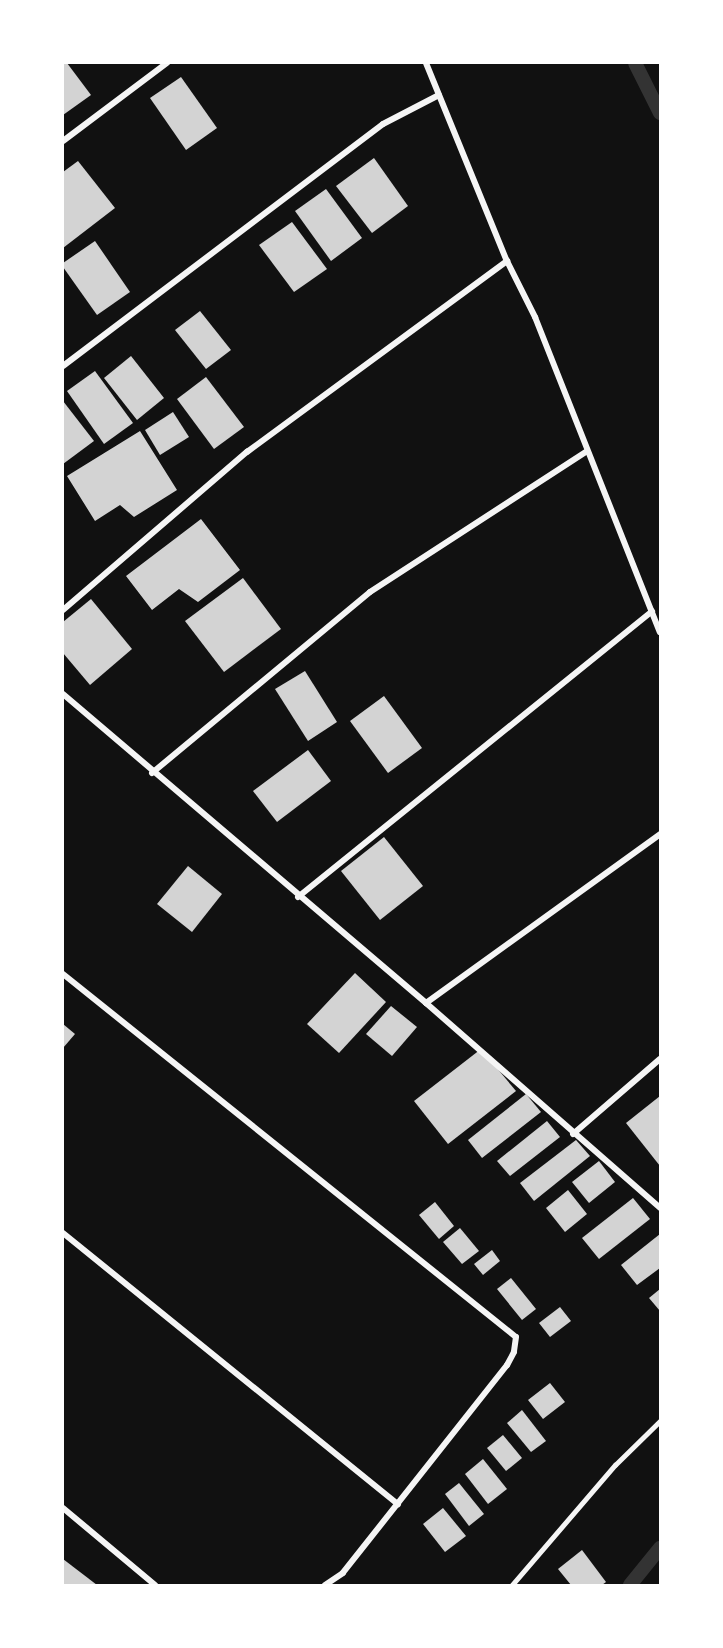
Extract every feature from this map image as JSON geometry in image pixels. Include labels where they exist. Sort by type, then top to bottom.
[{"type":"street","points":[[63,141],[167,63]]},
{"type":"street","points":[[426,63],[507,261],[535,317],[660,632]]},
{"type":"street","points":[[63,366],[383,124],[438,94]]},
{"type":"street","points":[[63,610],[247,452],[507,261]]},
{"type":"street","points":[[152,773],[370,592],[587,452]]},
{"type":"street","points":[[298,897],[652,611]]},
{"type":"street","points":[[63,694],[152,773],[426,1003],[660,1208]]},
{"type":"street","points":[[426,1003],[660,834]]},
{"type":"street","points":[[63,974],[516,1337],[514,1352],[507,1365],[342,1573],[325,1585]]},
{"type":"street","points":[[573,1134],[660,1059]]},
{"type":"street","points":[[63,1233],[398,1504]]},
{"type":"street","points":[[63,1508],[155,1585]]},
{"type":"lane","points":[[512,1585],[615,1465],[660,1421]]},
{"type":"building","points":[[63,63],[67,63],[91,95],[63,115]]},
{"type":"building","points":[[181,77],[217,128],[186,150],[150,98]]},
{"type":"building","points":[[374,158],[408,206],[372,233],[336,186]]},
{"type":"building","points":[[78,161],[115,208],[63,248],[63,172]]},
{"type":"building","points":[[326,189],[362,238],[331,261],[295,211]]},
{"type":"building","points":[[292,222],[327,269],[294,292],[259,245]]},
{"type":"building","points":[[95,241],[130,292],[97,315],[63,267],[63,263]]},
{"type":"building","points":[[200,311],[231,350],[206,369],[175,330]]},
{"type":"building","points":[[131,356],[164,398],[137,420],[104,378]]},
{"type":"building","points":[[95,371],[133,423],[104,444],[67,391]]},
{"type":"building","points":[[206,377],[244,427],[214,449],[177,399]]},
{"type":"building","points":[[63,401],[94,441],[63,464]]},
{"type":"building","points":[[173,412],[189,437],[160,455],[145,430]]},
{"type":"building","points":[[140,431],[177,490],[134,517],[120,505],[95,521],[67,476]]},
{"type":"building","points":[[201,519],[240,570],[198,602],[179,589],[152,610],[126,576]]},
{"type":"building","points":[[243,578],[281,629],[224,672],[185,621]]},
{"type":"building","points":[[91,599],[132,649],[90,685],[63,653],[63,622]]},
{"type":"building","points":[[305,671],[337,722],[308,741],[275,689]]},
{"type":"building","points":[[384,696],[422,748],[388,773],[350,721]]},
{"type":"building","points":[[308,750],[331,781],[277,822],[253,791]]},
{"type":"building","points":[[384,837],[423,886],[380,920],[341,871]]},
{"type":"building","points":[[188,866],[222,894],[192,932],[157,904]]},
{"type":"building","points":[[355,973],[386,1002],[339,1053],[307,1024]]},
{"type":"building","points":[[391,1006],[417,1027],[392,1056],[366,1034]]},
{"type":"building","points":[[63,1024],[75,1034],[63,1048]]},
{"type":"building","points":[[481,1049],[516,1091],[448,1144],[414,1101]]},
{"type":"building","points":[[526,1094],[541,1112],[482,1158],[468,1140]]},
{"type":"building","points":[[660,1096],[660,1166],[626,1123]]},
{"type":"building","points":[[547,1121],[560,1137],[510,1176],[497,1161]]},
{"type":"building","points":[[576,1140],[590,1156],[534,1201],[520,1183]]},
{"type":"building","points":[[599,1161],[615,1182],[589,1203],[572,1182]]},
{"type":"building","points":[[568,1190],[587,1214],[565,1232],[546,1208]]},
{"type":"building","points":[[633,1198],[650,1219],[599,1259],[582,1238]]},
{"type":"building","points":[[435,1202],[454,1226],[439,1239],[419,1215]]},
{"type":"building","points":[[460,1228],[479,1251],[462,1264],[443,1242]]},
{"type":"building","points":[[660,1234],[660,1268],[637,1285],[621,1265]]},
{"type":"building","points":[[492,1250],[500,1261],[483,1275],[474,1264]]},
{"type":"building","points":[[511,1278],[536,1309],[522,1320],[497,1289]]},
{"type":"building","points":[[660,1289],[660,1311],[649,1298]]},
{"type":"building","points":[[560,1307],[571,1321],[550,1337],[539,1323]]},
{"type":"building","points":[[550,1383],[565,1402],[543,1419],[528,1400]]},
{"type":"building","points":[[522,1410],[546,1441],[531,1452],[507,1423]]},
{"type":"building","points":[[503,1435],[522,1458],[506,1471],[487,1448]]},
{"type":"building","points":[[483,1459],[507,1489],[488,1504],[465,1474]]},
{"type":"building","points":[[459,1483],[484,1514],[469,1526],[445,1494]]},
{"type":"building","points":[[443,1508],[466,1536],[445,1552],[423,1524]]},
{"type":"building","points":[[582,1550],[606,1582],[602,1585],[571,1585],[558,1569]]},
{"type":"building","points":[[63,1559],[97,1585],[63,1585]]},
{"type":"waterway","points":[[635,63],[660,113]]},
{"type":"waterway","points":[[630,1585],[660,1548]]}]
